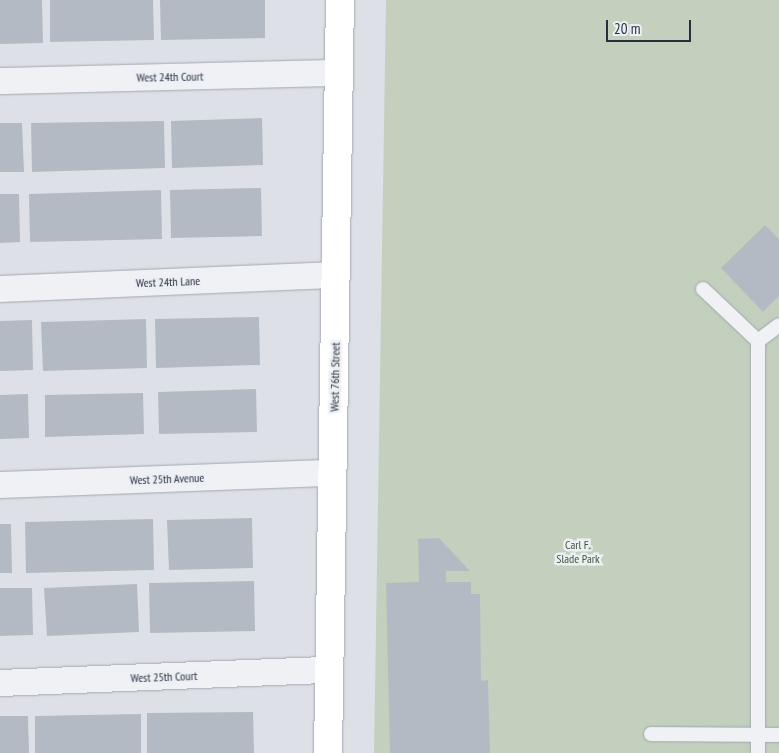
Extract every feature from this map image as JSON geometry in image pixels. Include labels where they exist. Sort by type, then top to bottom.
[{"type":"street","name":"West 76th Street","points":[[328,753],[340,0]]},
{"type":"street","name":"West 24th Court","points":[[0,81],[339,73]]},
{"type":"street","name":"West 24th Lane","points":[[0,289],[336,274]]},
{"type":"street","name":"West 25th Avenue","points":[[0,486],[333,473]]},
{"type":"street","name":"West 25th Court","points":[[0,683],[328,670]]},
{"type":"lane","points":[[703,289],[758,341],[758,753]]},
{"type":"lane","points":[[758,341],[779,325]]},
{"type":"lane","points":[[652,734],[779,735]]},
{"type":"green space","name":"Carl F. Slade Park","points":[[386,0],[779,0],[779,753],[374,753]]},
{"type":"building","points":[[0,0],[42,0],[43,43],[0,44]]},
{"type":"building","points":[[50,0],[153,0],[154,40],[50,42]]},
{"type":"building","points":[[160,0],[265,0],[265,38],[161,40]]},
{"type":"building","points":[[262,118],[263,165],[172,168],[171,121]]},
{"type":"building","points":[[164,121],[165,168],[32,172],[31,123]]},
{"type":"building","points":[[0,123],[22,123],[24,172],[0,172]]},
{"type":"building","points":[[261,188],[262,236],[171,238],[170,190]]},
{"type":"building","points":[[161,190],[162,239],[30,242],[29,194]]},
{"type":"building","points":[[0,194],[19,194],[20,242],[0,243]]},
{"type":"building","points":[[765,225],[779,239],[779,296],[763,312],[721,268]]},
{"type":"building","points":[[259,317],[260,365],[156,368],[155,319]]},
{"type":"building","points":[[146,319],[147,368],[43,371],[41,322]]},
{"type":"building","points":[[32,320],[33,370],[0,371],[0,321]]},
{"type":"building","points":[[256,389],[257,432],[159,434],[158,392]]},
{"type":"building","points":[[143,393],[144,434],[45,437],[45,395]]},
{"type":"building","points":[[28,394],[29,438],[0,439],[0,395]]},
{"type":"building","points":[[252,518],[253,568],[169,570],[167,520]]},
{"type":"building","points":[[153,519],[154,570],[26,573],[25,522]]},
{"type":"building","points":[[0,524],[11,524],[12,573],[0,573]]},
{"type":"building","points":[[439,538],[470,571],[446,571],[446,582],[471,582],[471,594],[480,594],[481,681],[488,680],[490,753],[390,753],[386,583],[419,582],[418,539]]},
{"type":"building","points":[[254,581],[255,631],[150,633],[149,583]]},
{"type":"building","points":[[137,584],[139,632],[47,636],[44,588]]},
{"type":"building","points":[[0,588],[32,588],[33,635],[0,636]]},
{"type":"building","points":[[253,712],[254,753],[147,753],[147,713]]},
{"type":"building","points":[[141,714],[141,753],[35,753],[35,716]]},
{"type":"building","points":[[0,716],[28,716],[29,753],[0,753]]}]
